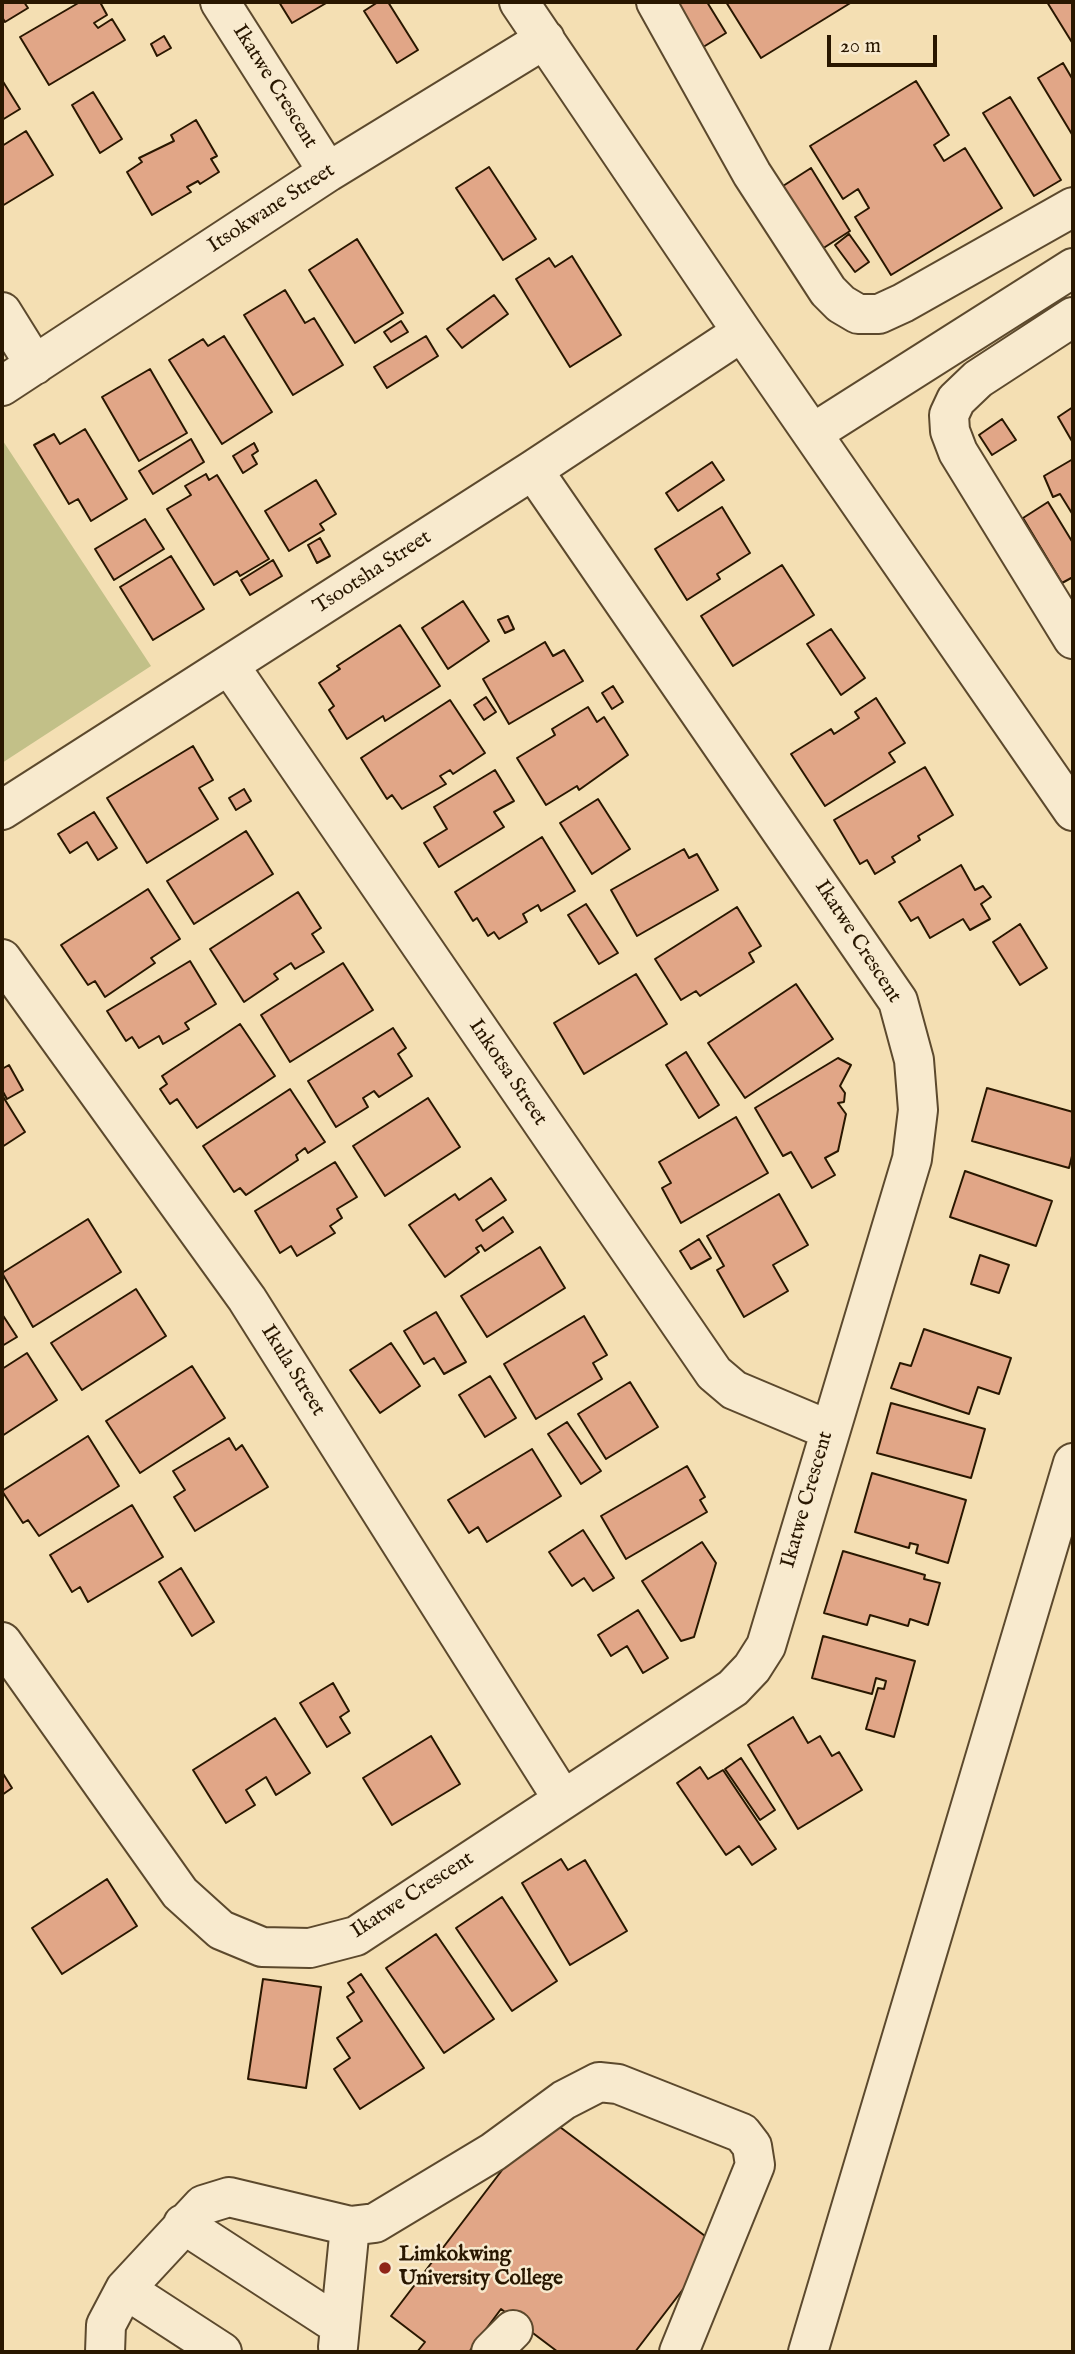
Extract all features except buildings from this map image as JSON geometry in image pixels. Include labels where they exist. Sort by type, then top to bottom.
[{"type":"street","name":"Ikatwe Crescent","points":[[220,2],[328,172]]},
{"type":"street","points":[[519,2],[742,332],[1073,811]]},
{"type":"street","points":[[656,2],[752,174],[813,268],[841,304],[859,314],[879,314],[903,303],[1073,207]]},
{"type":"street","name":"Itsokwane Street","points":[[2,386],[328,172],[545,40]]},
{"type":"street","points":[[813,433],[1073,268]]},
{"type":"street","points":[[2,312],[35,365]]},
{"type":"street","points":[[1073,317],[978,379],[956,400],[949,415],[950,432],[958,452],[1073,639]]},
{"type":"street","name":"Tsootsha Street","points":[[2,810],[533,470],[742,332]]},
{"type":"street","name":"Ikatwe Crescent","points":[[2,1642],[180,1893],[221,1930],[262,1947],[310,1948],[356,1936],[733,1688],[752,1668],[766,1646],[912,1159],[918,1111],[914,1060],[898,1001],[533,470]]},
{"type":"street","name":"Inkotsa Street","points":[[229,664],[714,1373],[734,1390],[829,1430]]},
{"type":"street","name":"Ikula Street","points":[[2,959],[247,1300],[562,1798]]},
{"type":"street","points":[[808,2352],[1073,1463]]},
{"type":"street","points":[[105,2352],[106,2325],[125,2289],[203,2205],[229,2197],[350,2226],[375,2223],[493,2152],[564,2100],[599,2082],[618,2084],[742,2133],[752,2146],[755,2165],[679,2352]]},
{"type":"street","points":[[183,2224],[339,2339]]},
{"type":"street","points":[[339,2339],[350,2226]]},
{"type":"street","points":[[125,2289],[222,2352]]},
{"type":"shaded area","points":[[2,442],[151,666],[2,763]]},
{"type":"place","name":"Limkokwing University College","points":[[385,2268]]}]
